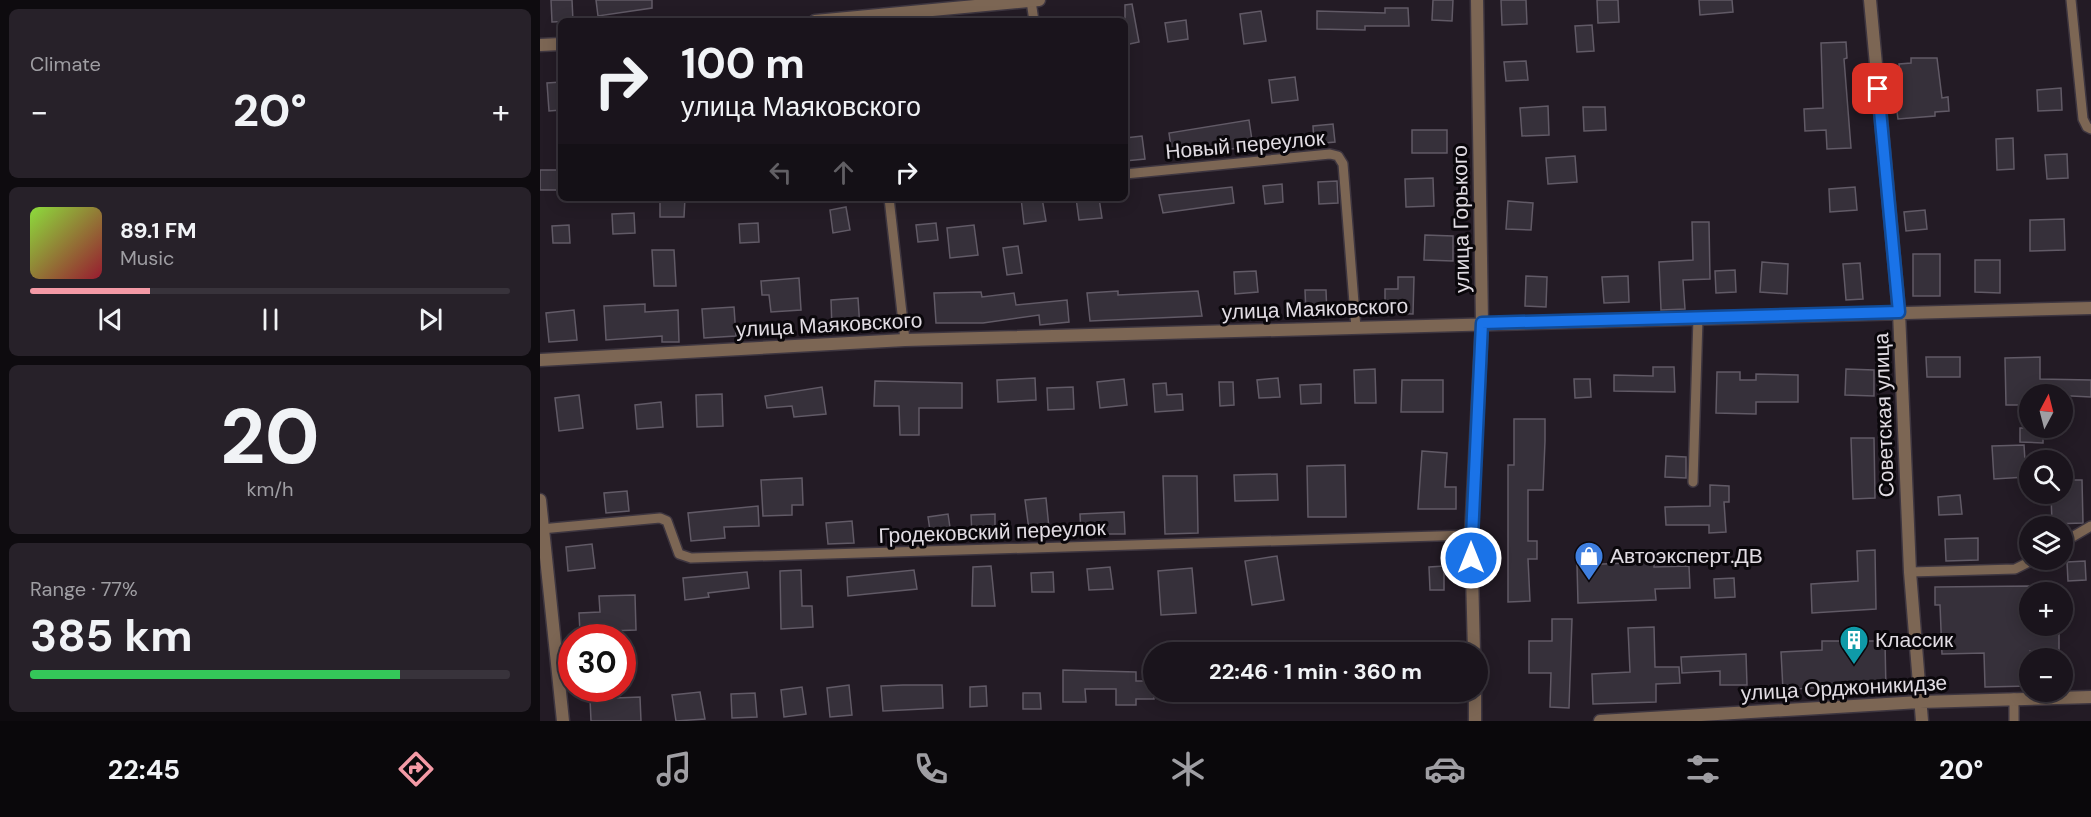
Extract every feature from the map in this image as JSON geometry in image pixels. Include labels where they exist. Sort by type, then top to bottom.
[{"type":"street","name":"улица Горького","points":[[1474,642],[1471,535],[1482,323],[1478,0]]},
{"type":"street","name":"Советская улица","points":[[1870,0],[1899,312],[1910,572],[1922,721]]},
{"type":"street","points":[[877,18],[1035,1]]},
{"type":"street","points":[[540,45],[558,44]]},
{"type":"street","name":"улица Маяковского","points":[[540,360],[905,340],[2091,308]]},
{"type":"street","points":[[540,500],[541,529],[563,721]]},
{"type":"street","name":"улица Орджоникидзе","points":[[1599,721],[1748,717],[1920,702],[2091,697]]},
{"type":"street","points":[[1475,702],[1475,721]]},
{"type":"lane","points":[[2070,0],[2083,119],[2087,127],[2091,129]]},
{"type":"lane","points":[[1034,18],[1035,1]]},
{"type":"lane","name":"Новый переулок","points":[[1128,174],[1330,154],[1338,156],[1343,164],[1356,328]]},
{"type":"lane","points":[[889,201],[905,340]]},
{"type":"lane","points":[[1693,482],[1698,318]]},
{"type":"lane","name":"Гродековский переулок","points":[[541,529],[660,518],[667,521],[679,554],[691,558],[1471,535]]},
{"type":"lane","points":[[2073,537],[2091,526]]},
{"type":"lane","points":[[1910,572],[2015,569],[2019,567]]},
{"type":"lane","points":[[2014,698],[2014,721]]},
{"type":"building","points":[[551,0],[572,0],[573,18],[558,18],[558,22],[552,22]]},
{"type":"building","points":[[596,0],[652,0],[652,8],[598,16]]},
{"type":"building","points":[[1433,0],[1453,0],[1452,21],[1432,20]]},
{"type":"building","points":[[1501,0],[1526,0],[1527,24],[1502,25]]},
{"type":"building","points":[[1597,0],[1618,0],[1619,22],[1598,23]]},
{"type":"building","points":[[1699,0],[1732,0],[1733,12],[1700,15]]},
{"type":"building","points":[[1132,4],[1139,42],[1128,44],[1128,18],[1125,18],[1125,5]]},
{"type":"building","points":[[1385,8],[1408,8],[1409,26],[1365,26],[1365,30],[1317,29],[1317,11],[1385,13]]},
{"type":"building","points":[[1261,11],[1266,41],[1244,44],[1240,14]]},
{"type":"building","points":[[1186,20],[1188,39],[1168,42],[1165,23]]},
{"type":"building","points":[[1592,25],[1594,51],[1577,52],[1575,26]]},
{"type":"building","points":[[1846,42],[1847,58],[1844,59],[1851,148],[1827,149],[1826,130],[1805,131],[1804,109],[1823,108],[1821,43]]},
{"type":"building","points":[[1911,58],[1937,58],[1942,98],[1948,97],[1949,111],[1935,112],[1935,116],[1898,119],[1894,90],[1902,89],[1899,64],[1911,63]]},
{"type":"building","points":[[1526,61],[1528,80],[1506,81],[1504,62]]},
{"type":"building","points":[[1295,77],[1298,100],[1272,103],[1269,80]]},
{"type":"building","points":[[558,82],[558,110],[549,111],[547,83]]},
{"type":"building","points":[[2061,88],[2062,110],[2038,111],[2037,90]]},
{"type":"building","points":[[1548,106],[1549,135],[1522,136],[1520,108]]},
{"type":"building","points":[[1583,107],[1605,107],[1606,130],[1584,131]]},
{"type":"building","points":[[1249,120],[1253,147],[1172,154],[1169,133]]},
{"type":"building","points":[[1333,124],[1335,142],[1314,144],[1313,126]]},
{"type":"building","points":[[1412,130],[1447,130],[1447,153],[1412,153]]},
{"type":"building","points":[[1142,136],[1145,159],[1128,161],[1128,138]]},
{"type":"building","points":[[2013,138],[2014,169],[1997,170],[1996,139]]},
{"type":"building","points":[[2067,154],[2068,178],[2047,179],[2045,155]]},
{"type":"building","points":[[1575,156],[1577,182],[1548,184],[1546,158]]},
{"type":"building","points":[[540,170],[558,170],[558,190],[540,190]]},
{"type":"building","points":[[1433,178],[1434,206],[1406,207],[1405,179]]},
{"type":"building","points":[[1337,181],[1338,203],[1319,204],[1318,182]]},
{"type":"building","points":[[1282,184],[1283,202],[1265,204],[1263,186]]},
{"type":"building","points":[[1232,187],[1234,203],[1163,213],[1159,195]]},
{"type":"building","points":[[1855,187],[1857,210],[1830,212],[1829,189]]},
{"type":"building","points":[[660,201],[685,201],[684,217],[660,217]]},
{"type":"building","points":[[1021,201],[1043,201],[1046,221],[1024,224]]},
{"type":"building","points":[[1076,201],[1099,201],[1102,218],[1079,220]]},
{"type":"building","points":[[1508,201],[1533,203],[1531,230],[1506,229]]},
{"type":"building","points":[[846,207],[850,230],[833,233],[830,210]]},
{"type":"building","points":[[1925,210],[1927,229],[1906,231],[1904,212]]},
{"type":"building","points":[[634,213],[635,233],[613,234],[612,214]]},
{"type":"building","points":[[2064,219],[2065,250],[2030,251],[2030,220]]},
{"type":"building","points":[[1692,222],[1709,222],[1710,279],[1683,280],[1685,309],[1661,310],[1659,262],[1693,260]]},
{"type":"building","points":[[758,223],[759,242],[740,243],[739,224]]},
{"type":"building","points":[[936,223],[938,240],[918,242],[916,225]]},
{"type":"building","points":[[569,225],[570,243],[553,243],[552,226]]},
{"type":"building","points":[[974,225],[978,255],[950,258],[947,228]]},
{"type":"building","points":[[1425,235],[1453,236],[1453,261],[1424,260]]},
{"type":"building","points":[[1018,246],[1022,273],[1007,275],[1003,248]]},
{"type":"building","points":[[652,250],[674,250],[676,286],[654,286]]},
{"type":"building","points":[[1913,254],[1940,254],[1940,296],[1913,296]]},
{"type":"building","points":[[1975,260],[2000,260],[2000,293],[1975,292]]},
{"type":"building","points":[[1762,262],[1788,264],[1787,294],[1760,292]]},
{"type":"building","points":[[1860,263],[1863,299],[1846,300],[1843,264]]},
{"type":"building","points":[[1735,270],[1736,292],[1716,293],[1715,271]]},
{"type":"building","points":[[1256,271],[1258,292],[1235,294],[1234,272]]},
{"type":"building","points":[[1526,276],[1547,277],[1546,307],[1525,306]]},
{"type":"building","points":[[1628,276],[1629,302],[1604,303],[1602,277]]},
{"type":"building","points":[[1398,277],[1414,277],[1413,314],[1385,313],[1385,289],[1398,289]]},
{"type":"building","points":[[799,278],[801,310],[771,312],[769,295],[762,295],[761,281]]},
{"type":"building","points":[[1305,290],[1326,290],[1327,315],[1306,315]]},
{"type":"building","points":[[1118,291],[1118,295],[1198,291],[1202,316],[1090,321],[1087,293]]},
{"type":"building","points":[[981,292],[982,297],[1014,293],[1016,305],[1067,300],[1069,322],[1040,325],[1039,315],[983,323],[936,323],[934,293]]},
{"type":"building","points":[[858,298],[860,328],[832,329],[831,300]]},
{"type":"building","points":[[645,304],[645,312],[678,310],[679,342],[662,342],[662,336],[606,340],[604,306]]},
{"type":"building","points":[[734,307],[736,336],[704,338],[702,309]]},
{"type":"building","points":[[574,310],[577,340],[549,342],[546,313]]},
{"type":"building","points":[[1926,357],[1960,357],[1960,377],[1927,377]]},
{"type":"building","points":[[2040,357],[2040,379],[2091,380],[2091,397],[2073,396],[2073,384],[2019,384],[2019,405],[2006,405],[2005,358]]},
{"type":"building","points":[[1653,367],[1674,367],[1675,392],[1614,391],[1614,375],[1653,376]]},
{"type":"building","points":[[1375,369],[1376,403],[1355,403],[1354,370]]},
{"type":"building","points":[[1846,369],[1874,370],[1874,396],[1845,395]]},
{"type":"building","points":[[1717,372],[1740,372],[1740,380],[1756,380],[1756,374],[1798,375],[1798,402],[1756,402],[1756,414],[1716,413]]},
{"type":"building","points":[[1035,378],[1036,400],[998,402],[997,380]]},
{"type":"building","points":[[1278,378],[1280,397],[1259,398],[1257,380]]},
{"type":"building","points":[[1124,379],[1127,405],[1100,408],[1097,382]]},
{"type":"building","points":[[1574,379],[1590,379],[1591,397],[1575,398]]},
{"type":"building","points":[[1402,380],[1443,380],[1443,412],[1401,412]]},
{"type":"building","points":[[875,381],[962,383],[962,408],[919,408],[919,435],[900,435],[899,406],[874,406]]},
{"type":"building","points":[[1219,382],[1233,382],[1234,405],[1220,406]]},
{"type":"building","points":[[1166,383],[1167,395],[1182,394],[1183,410],[1155,412],[1153,384]]},
{"type":"building","points":[[1321,384],[1321,403],[1301,404],[1300,385]]},
{"type":"building","points":[[822,387],[826,414],[794,417],[792,406],[767,408],[765,396]]},
{"type":"building","points":[[1073,387],[1074,409],[1048,410],[1047,388]]},
{"type":"building","points":[[722,394],[723,426],[697,427],[696,395]]},
{"type":"building","points":[[579,395],[583,428],[559,431],[555,398]]},
{"type":"building","points":[[661,402],[663,427],[637,429],[635,405]]},
{"type":"building","points":[[1514,419],[1545,419],[1545,441],[1543,490],[1528,490],[1528,541],[1537,541],[1537,559],[1528,559],[1530,601],[1508,602],[1508,465],[1514,465]]},
{"type":"building","points":[[1851,438],[1874,438],[1875,498],[1853,499]]},
{"type":"building","points":[[2020,438],[2043,438],[2043,443],[2020,442]]},
{"type":"building","points":[[2024,445],[2024,450],[2019,450],[2019,477],[1994,479],[1992,446]]},
{"type":"building","points":[[1422,451],[1447,453],[1445,487],[1456,487],[1456,509],[1418,509]]},
{"type":"building","points":[[1666,456],[1686,457],[1686,478],[1665,477]]},
{"type":"building","points":[[1345,465],[1346,517],[1308,517],[1307,466]]},
{"type":"building","points":[[1277,474],[1278,500],[1235,501],[1234,475]]},
{"type":"building","points":[[1163,476],[1197,476],[1198,533],[1165,534]]},
{"type":"building","points":[[802,478],[803,505],[792,505],[792,515],[763,516],[761,480]]},
{"type":"building","points":[[2073,480],[2082,480],[2083,523],[2073,523],[2073,516],[2052,516],[2051,504],[2073,504]]},
{"type":"building","points":[[1710,485],[1729,486],[1729,502],[1724,502],[1726,532],[1709,533],[1709,525],[1666,525],[1665,507],[1710,506]]},
{"type":"building","points":[[627,491],[629,511],[606,513],[604,493]]},
{"type":"building","points":[[1960,495],[1962,514],[1939,515],[1938,497]]},
{"type":"building","points":[[1046,498],[1049,528],[1029,530],[1025,500]]},
{"type":"building","points":[[758,506],[759,526],[724,527],[725,538],[691,541],[688,513]]},
{"type":"building","points":[[1124,512],[1125,534],[1081,534],[1080,514]]},
{"type":"building","points":[[948,514],[951,534],[931,537],[928,517]]},
{"type":"building","points":[[995,514],[995,535],[972,535],[971,515]]},
{"type":"building","points":[[852,521],[854,543],[828,544],[826,523]]},
{"type":"building","points":[[1978,538],[1978,560],[1946,561],[1945,539]]},
{"type":"building","points":[[592,544],[595,568],[568,571],[566,547]]},
{"type":"building","points":[[1875,550],[1876,609],[1812,613],[1811,584],[1858,581],[1857,551]]},
{"type":"building","points":[[1277,556],[1284,600],[1252,605],[1245,561]]},
{"type":"building","points":[[2085,561],[2086,580],[2068,581],[2067,570],[2073,570],[2073,562]]},
{"type":"building","points":[[1654,562],[1654,567],[1689,566],[1690,588],[1655,589],[1656,600],[1578,603],[1577,565]]},
{"type":"building","points":[[991,566],[995,606],[972,606],[973,567]]},
{"type":"building","points":[[1444,566],[1444,590],[1430,590],[1429,567]]},
{"type":"building","points":[[1110,567],[1113,589],[1089,590],[1087,569]]},
{"type":"building","points":[[1192,568],[1196,613],[1161,615],[1158,571]]},
{"type":"building","points":[[801,570],[802,606],[812,606],[813,627],[781,629],[780,571]]},
{"type":"building","points":[[914,570],[917,589],[848,596],[847,577]]},
{"type":"building","points":[[747,572],[749,588],[708,593],[709,597],[685,600],[683,578]]},
{"type":"building","points":[[1053,572],[1054,592],[1032,592],[1031,573]]},
{"type":"building","points":[[1734,578],[1735,597],[1715,598],[1714,579]]},
{"type":"building","points":[[2019,586],[2019,636],[2059,636],[2059,648],[2019,648],[2019,686],[1985,687],[1984,653],[1942,654],[1940,605],[1935,605],[1935,587]]},
{"type":"building","points":[[635,595],[636,624],[580,624],[579,613],[600,612],[599,596]]},
{"type":"building","points":[[1552,619],[1572,619],[1569,708],[1550,707],[1551,673],[1529,673],[1529,641],[1552,641]]},
{"type":"building","points":[[1654,627],[1655,667],[1679,667],[1680,683],[1656,684],[1656,702],[1593,704],[1592,674],[1630,672],[1628,628]]},
{"type":"building","name":"Классик","points":[[1822,641],[1885,641],[1886,691],[1825,691],[1824,687],[1783,690],[1781,652],[1822,650]]},
{"type":"building","points":[[1746,654],[1747,685],[1720,685],[1720,671],[1682,673],[1681,657]]},
{"type":"building","points":[[1063,670],[1136,672],[1136,681],[1143,681],[1143,699],[1136,699],[1136,705],[1116,705],[1116,689],[1085,689],[1086,702],[1063,702]]},
{"type":"building","points":[[849,685],[852,715],[830,717],[827,688]]},
{"type":"building","points":[[942,685],[943,708],[883,711],[881,686]]},
{"type":"building","points":[[986,686],[987,706],[970,707],[970,687]]},
{"type":"building","points":[[802,687],[806,714],[784,717],[781,690]]},
{"type":"building","points":[[700,692],[705,719],[676,721],[672,695]]},
{"type":"building","points":[[755,693],[757,717],[732,718],[731,694]]},
{"type":"building","points":[[1023,693],[1040,693],[1041,709],[1023,709]]},
{"type":"building","points":[[636,697],[640,697],[641,721],[591,721],[590,702],[636,702]]},
{"type":"place","name":"Автоэксперт.ДВ","points":[[1589,582]]},
{"type":"place","name":"Классик","points":[[1854,666]]},
{"type":"route","points":[[1471,558],[1482,323],[1899,312],[1878,89]]}]
